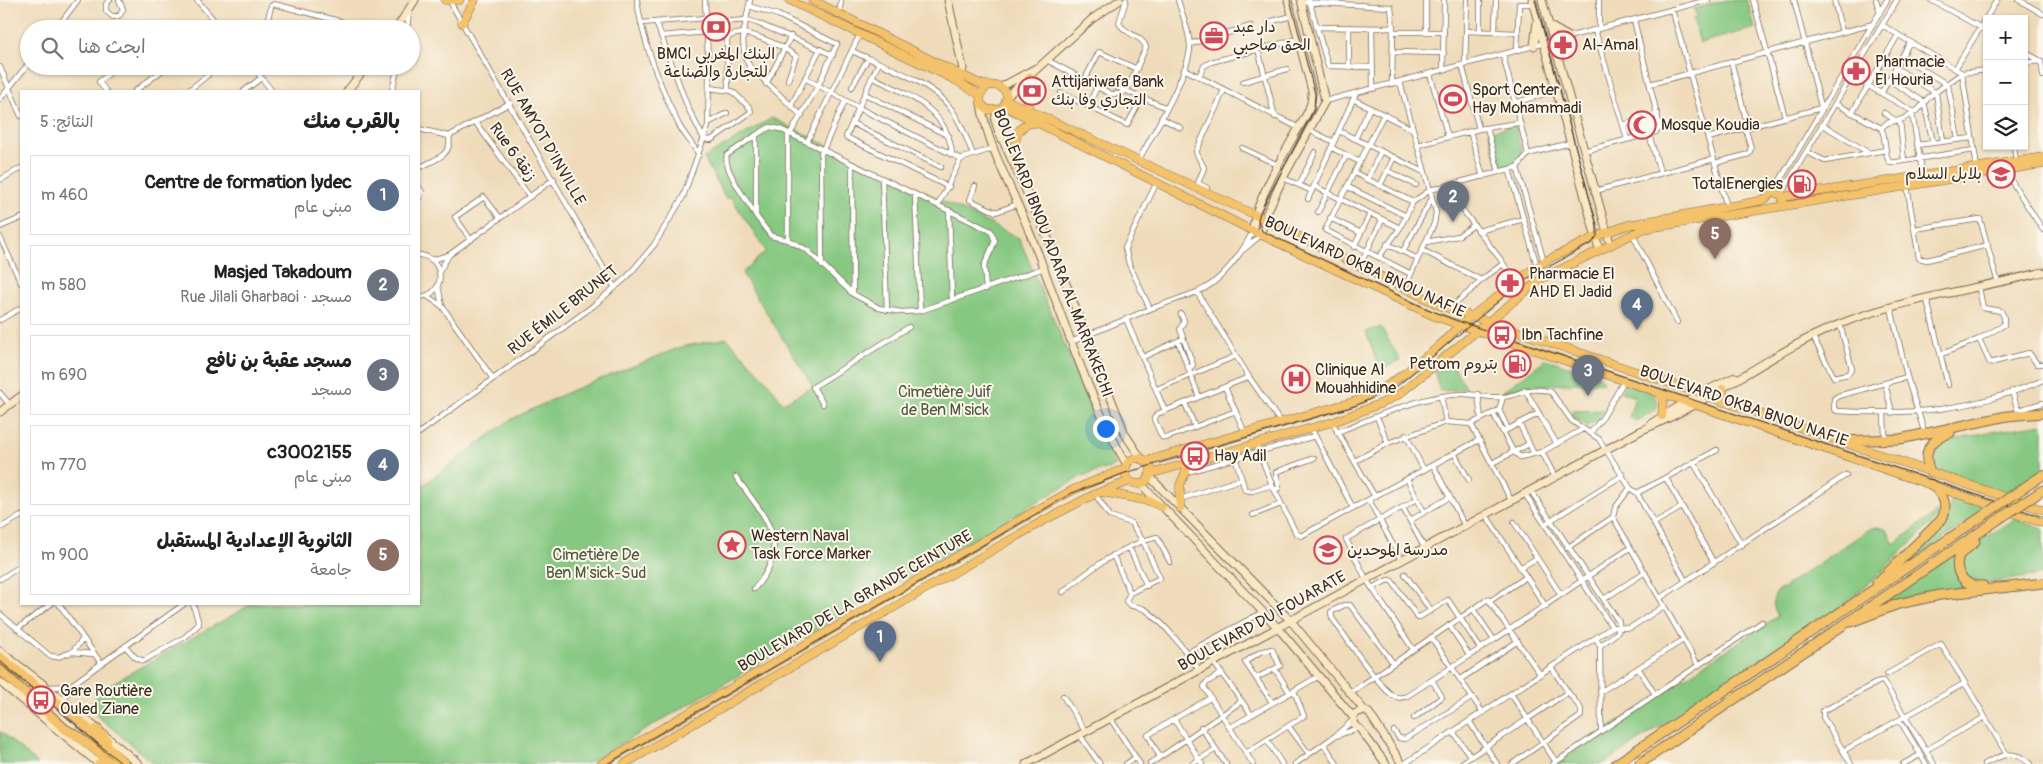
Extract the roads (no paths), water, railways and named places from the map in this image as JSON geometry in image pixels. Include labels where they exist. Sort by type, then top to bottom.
[{"type":"highway","points":[[1840,441],[1885,441],[1930,433],[2018,412],[2043,413]]},
{"type":"highway","points":[[1926,471],[1926,452],[1931,442],[1940,436],[1984,425],[2043,419]]},
{"type":"highway","points":[[1926,471],[1922,447],[1930,433]]},
{"type":"highway","points":[[1617,763],[2041,476]]},
{"type":"highway","points":[[1833,618],[1875,584],[1942,519],[1946,512],[1944,499],[1928,483]]},
{"type":"highway","points":[[1639,764],[1837,627],[2043,490]]},
{"type":"highway","points":[[2002,517],[1959,555],[1958,566],[1961,577],[1968,584],[1980,586],[2043,578]]},
{"type":"highway","points":[[1837,627],[1898,604],[1916,600],[2043,583]]},
{"type":"highway","points":[[0,657],[25,672],[126,764]]},
{"type":"highway","points":[[0,670],[65,729],[78,736],[112,764]]},
{"type":"highway","points":[[97,729],[126,764]]},
{"type":"main road","points":[[447,0],[460,0]]},
{"type":"main road","points":[[462,23],[474,0]]},
{"type":"main road","points":[[789,0],[860,34],[958,77],[987,86],[995,84],[1001,87],[1006,101],[997,111],[988,110],[981,104],[980,95],[987,86]]},
{"type":"main road","points":[[812,0],[840,13],[958,77],[980,95]]},
{"type":"main road","points":[[1029,110],[1027,92],[1030,77]]},
{"type":"main road","name":"BOULEVARD OKBA BNOU NAFIE","points":[[1006,101],[1138,162],[1196,186],[1207,194],[1360,265],[1404,289],[1451,310],[2043,510]]},
{"type":"main road","name":"BOULEVARD OKBA BNOU NAFIE","points":[[1006,101],[1040,124],[1252,231],[1434,316],[1476,332],[1624,380],[2043,523]]},
{"type":"main road","points":[[1015,166],[1014,146],[1017,133],[1027,124],[1040,124]]},
{"type":"main road","points":[[2043,157],[1922,176],[1776,195],[1606,232],[1537,266],[1459,326],[1438,347],[1384,388],[1359,400],[1281,423],[1144,461],[1132,460],[1126,467],[1125,474],[1130,481],[1141,484],[1150,475],[1334,421],[1382,403],[1398,395],[1541,279],[1610,243],[1655,226],[1771,208],[1777,209],[1782,205],[2043,164]]},
{"type":"main road","points":[[1776,195],[1782,205]]},
{"type":"main road","points":[[1771,208],[1767,204],[1776,195]]},
{"type":"main road","points":[[1500,313],[1499,319],[1503,327]]},
{"type":"main road","points":[[1723,389],[1724,402]]},
{"type":"main road","points":[[1659,392],[1663,400],[1662,416]]},
{"type":"main road","points":[[1144,461],[1150,467],[1150,475]]},
{"type":"main road","points":[[1180,503],[1180,485],[1189,464]]},
{"type":"main road","name":"BOULEVARD DE LA GRANDE CEINTURE","points":[[601,764],[1023,518],[1074,490],[1126,467]]},
{"type":"main road","points":[[1926,471],[1928,483]]},
{"type":"main road","name":"BOULEVARD DE LA GRANDE CEINTURE","points":[[624,764],[1024,532],[1097,493],[1130,481]]},
{"type":"main road","points":[[1097,493],[1143,500],[1162,507]]},
{"type":"street","points":[[63,20],[78,0]]},
{"type":"street","points":[[108,0],[106,11],[110,16],[117,16],[123,9],[119,0]]},
{"type":"street","points":[[197,0],[213,20]]},
{"type":"street","points":[[402,20],[412,6],[421,0]]},
{"type":"street","name":"RUE AMYOT D'INVILLE","points":[[447,0],[510,103],[615,288]]},
{"type":"street","points":[[637,0],[641,23],[670,107],[680,128],[699,155]]},
{"type":"street","name":"RUE ÉMILE BRUNET","points":[[420,432],[615,288],[645,256],[676,211],[683,198],[699,155],[708,123],[709,88],[705,0]]},
{"type":"street","points":[[750,0],[743,35],[746,60],[766,84],[802,116]]},
{"type":"street","points":[[838,23],[841,0]]},
{"type":"street","points":[[944,0],[956,54],[958,77]]},
{"type":"street","points":[[948,0],[963,69],[958,77]]},
{"type":"street","points":[[1006,101],[1039,67],[1092,19],[1120,0]]},
{"type":"street","points":[[1047,60],[1114,94],[1127,90],[1145,53],[1146,44],[1121,28],[1119,24],[1126,0]]},
{"type":"street","points":[[1138,162],[1167,108],[1189,56],[1190,44],[1178,0]]},
{"type":"street","points":[[1242,250],[1252,231],[1254,216],[1278,165],[1311,105],[1312,96],[1288,0]]},
{"type":"street","points":[[1379,0],[1384,5]]},
{"type":"street","points":[[1426,0],[1426,32]]},
{"type":"street","points":[[1467,0],[1464,65],[1478,129]]},
{"type":"street","points":[[1480,0],[1480,31]]},
{"type":"street","points":[[1495,32],[1496,0]]},
{"type":"street","points":[[1542,0],[1610,243]]},
{"type":"street","points":[[1599,0],[1597,30],[1628,139]]},
{"type":"street","points":[[1325,101],[1708,0]]},
{"type":"street","points":[[1753,0],[1785,117]]},
{"type":"street","points":[[1794,0],[1822,110]]},
{"type":"street","points":[[1834,0],[1842,32]]},
{"type":"street","points":[[1876,0],[1880,13]]},
{"type":"street","points":[[1776,195],[1822,110],[1887,0]]},
{"type":"street","points":[[1776,195],[1807,152],[1897,0]]},
{"type":"street","points":[[1931,0],[1981,28]]},
{"type":"street","points":[[1955,70],[1997,0]]},
{"type":"street","points":[[2019,0],[2043,14]]},
{"type":"street","points":[[1306,1],[1371,2],[1392,8],[1392,84]]},
{"type":"street","points":[[1306,1],[1328,66],[1372,68]]},
{"type":"street","points":[[1071,342],[1150,309],[1197,292],[1214,281],[1242,250],[1261,235],[1264,220],[1283,178],[1325,101],[1306,1]]},
{"type":"street","points":[[1443,70],[1444,1]]},
{"type":"street","points":[[1517,51],[1519,2],[1533,2],[1599,249]]},
{"type":"street","points":[[269,20],[271,5],[274,4],[335,20]]},
{"type":"street","points":[[409,20],[412,6]]},
{"type":"street","points":[[749,6],[778,14],[836,44],[833,55],[818,86],[802,116],[789,134],[788,240]]},
{"type":"street","points":[[1672,9],[1727,207]]},
{"type":"street","points":[[1269,22],[1292,16]]},
{"type":"street","points":[[1534,46],[1537,19]]},
{"type":"street","points":[[641,23],[747,20],[770,26],[833,55]]},
{"type":"street","points":[[1584,151],[1656,132],[1660,127],[1634,20]]},
{"type":"street","points":[[656,22],[688,108],[704,139],[716,138],[750,114],[750,108],[728,90],[709,88]]},
{"type":"street","points":[[1650,84],[1873,24]]},
{"type":"street","points":[[1882,25],[1955,70],[1962,73],[1983,70]]},
{"type":"street","points":[[1190,44],[1252,26]]},
{"type":"street","points":[[1549,26],[1569,37]]},
{"type":"street","points":[[1316,27],[1444,32]]},
{"type":"street","points":[[1349,27],[1349,67]]},
{"type":"street","points":[[1372,28],[1373,89]]},
{"type":"street","points":[[1466,31],[1518,33]]},
{"type":"street","points":[[661,36],[707,32]]},
{"type":"street","points":[[807,142],[860,34]]},
{"type":"street","points":[[728,90],[727,39],[730,36],[743,35],[767,40],[797,57],[788,80]]},
{"type":"street","points":[[1852,113],[1898,35]]},
{"type":"street","points":[[766,84],[792,36]]},
{"type":"street","points":[[1199,76],[1206,64],[1298,39]]},
{"type":"street","points":[[1882,92],[1910,42]]},
{"type":"street","points":[[791,106],[820,49]]},
{"type":"street","points":[[1258,49],[1275,117]]},
{"type":"street","points":[[852,51],[934,91],[944,99],[957,118],[973,155]]},
{"type":"street","points":[[1085,79],[1099,52],[1137,69]]},
{"type":"street","points":[[1393,52],[1444,53]]},
{"type":"street","points":[[2028,54],[2042,61]]},
{"type":"street","points":[[1503,55],[1518,122],[1528,154]]},
{"type":"street","points":[[1903,57],[1948,85],[1958,139]]},
{"type":"street","points":[[852,87],[868,58]]},
{"type":"street","points":[[1595,191],[1660,172],[1750,154],[1752,148],[1731,61]]},
{"type":"street","points":[[2028,63],[2042,61]]},
{"type":"street","points":[[2042,61],[2043,76]]},
{"type":"street","points":[[879,64],[847,138],[948,187]]},
{"type":"street","points":[[0,67],[20,114]]},
{"type":"street","points":[[1001,87],[1039,67]]},
{"type":"street","points":[[1896,68],[1936,93],[1944,141]]},
{"type":"street","points":[[1184,70],[1299,128]]},
{"type":"street","points":[[1243,82],[1287,70]]},
{"type":"street","points":[[0,99],[20,73]]},
{"type":"street","points":[[1881,128],[1887,122],[1897,120],[1913,112],[1962,73]]},
{"type":"street","points":[[1962,73],[1977,167]]},
{"type":"street","points":[[1430,74],[1448,137]]},
{"type":"street","points":[[105,90],[99,82],[107,75]]},
{"type":"street","points":[[136,90],[155,75]]},
{"type":"street","points":[[189,90],[208,75]]},
{"type":"street","points":[[349,90],[360,75]]},
{"type":"street","points":[[392,90],[396,75]]},
{"type":"street","points":[[1851,76],[1882,92],[1913,112]]},
{"type":"street","points":[[245,90],[260,77],[271,90]]},
{"type":"street","points":[[872,77],[928,107],[943,124],[949,136],[952,155]]},
{"type":"street","points":[[805,78],[845,101],[961,159],[994,148]]},
{"type":"street","points":[[1889,80],[1924,102],[1933,143]]},
{"type":"street","points":[[1088,106],[1098,85],[1107,82],[1167,108]]},
{"type":"street","points":[[1400,82],[1424,172],[1433,197],[1436,219],[1404,289]]},
{"type":"street","points":[[1196,186],[1204,168],[1196,152],[1224,90]]},
{"type":"street","points":[[1514,103],[1556,90]]},
{"type":"street","points":[[1061,93],[1127,124],[1142,98]]},
{"type":"street","points":[[1308,199],[1356,93]]},
{"type":"street","points":[[865,94],[949,136]]},
{"type":"street","points":[[1353,99],[1413,129]]},
{"type":"street","points":[[822,266],[820,160],[822,149],[845,101]]},
{"type":"street","points":[[420,129],[449,136],[510,103]]},
{"type":"street","name":"BOULEVARD IBNOU ADARA AL MARRAKECHI","points":[[981,104],[985,124],[994,148],[1044,268],[1071,342],[1126,467]]},
{"type":"street","points":[[1836,104],[1881,128],[1889,162],[1974,150]]},
{"type":"street","points":[[1354,138],[1370,108]]},
{"type":"street","points":[[1708,138],[1785,117],[1822,110]]},
{"type":"street","name":"BOULEVARD IBNOU ADARA AL MARRAKECHI","points":[[997,111],[995,120],[998,130],[1050,244],[1125,434],[1144,461]]},
{"type":"street","points":[[1913,112],[1922,176]]},
{"type":"street","points":[[708,123],[727,113]]},
{"type":"street","points":[[1884,113],[1897,120]]},
{"type":"street","points":[[1384,114],[1348,187],[1325,228],[1326,232],[1411,274]]},
{"type":"street","points":[[1623,125],[1658,114]]},
{"type":"street","points":[[1161,118],[1181,128]]},
{"type":"street","points":[[1897,120],[1904,161]]},
{"type":"street","points":[[1418,145],[1478,129],[1518,122]]},
{"type":"street","name":"Rue 6 زنقة","points":[[476,123],[530,197]]},
{"type":"street","points":[[852,123],[941,167]]},
{"type":"street","points":[[1823,125],[1869,153]]},
{"type":"street","points":[[986,289],[984,266],[995,241],[994,234],[949,210],[774,127],[756,135],[727,155],[725,159],[729,170],[756,216],[772,236],[788,240],[807,250],[853,294],[887,310],[920,311],[986,289],[1044,268]]},
{"type":"street","points":[[1487,128],[1498,172]]},
{"type":"street","points":[[1309,130],[1334,142]]},
{"type":"street","points":[[1339,131],[1424,172]]},
{"type":"street","points":[[1470,132],[1483,176]]},
{"type":"street","points":[[1649,134],[1660,172]]},
{"type":"street","points":[[756,135],[756,216]]},
{"type":"street","points":[[420,167],[447,152],[450,146],[449,136]]},
{"type":"street","points":[[1917,145],[1972,138]]},
{"type":"street","points":[[1378,257],[1400,228],[1414,202],[1430,190],[1517,167],[1528,154],[1570,143]]},
{"type":"street","points":[[1242,148],[1278,165]]},
{"type":"street","points":[[1332,148],[1360,162]]},
{"type":"street","points":[[1807,152],[1823,161],[1886,150]]},
{"type":"street","points":[[2015,150],[2016,161]]},
{"type":"street","points":[[1367,180],[1381,151]]},
{"type":"street","points":[[1299,185],[1315,152]]},
{"type":"street","points":[[1318,212],[1346,156]]},
{"type":"street","points":[[1380,186],[1394,157]]},
{"type":"street","points":[[938,205],[961,159]]},
{"type":"street","points":[[852,164],[853,294]]},
{"type":"street","points":[[1517,167],[1544,262]]},
{"type":"street","points":[[0,180],[20,169]]},
{"type":"street","points":[[1509,169],[1537,266]]},
{"type":"street","points":[[1388,170],[1416,185]]},
{"type":"street","points":[[2006,171],[2043,229]]},
{"type":"street","points":[[1355,173],[1414,202]]},
{"type":"street","points":[[882,178],[887,310]]},
{"type":"street","points":[[1283,178],[1312,191]]},
{"type":"street","points":[[432,260],[449,255],[554,179]]},
{"type":"street","points":[[1150,309],[1129,264],[1125,248],[1130,234],[1157,182]]},
{"type":"street","points":[[975,186],[970,200],[996,212],[1018,204]]},
{"type":"street","points":[[1314,186],[1400,228]]},
{"type":"street","points":[[1907,186],[1917,256],[1924,260],[1988,245]]},
{"type":"street","points":[[1348,187],[1406,216]]},
{"type":"street","points":[[1445,187],[1515,283]]},
{"type":"street","points":[[915,194],[920,311]]},
{"type":"street","points":[[471,240],[455,217],[484,197],[500,218]]},
{"type":"street","points":[[1404,252],[1433,197]]},
{"type":"street","points":[[1520,203],[1528,201]]},
{"type":"street","points":[[949,210],[952,300]]},
{"type":"street","points":[[1354,246],[1370,214]]},
{"type":"street","points":[[0,227],[20,218]]},
{"type":"street","points":[[1330,218],[1361,233]]},
{"type":"street","points":[[1914,229],[1977,218],[1983,223],[1998,283]]},
{"type":"street","points":[[1478,231],[1524,219]]},
{"type":"street","points":[[1360,265],[1382,220]]},
{"type":"street","points":[[1426,242],[1458,236],[1474,225]]},
{"type":"street","points":[[1632,234],[1678,322]]},
{"type":"street","points":[[0,237],[20,281]]},
{"type":"street","points":[[1386,244],[1418,259]]},
{"type":"street","points":[[1422,250],[1481,280]]},
{"type":"street","points":[[420,255],[432,260],[440,270]]},
{"type":"street","points":[[442,306],[438,286],[440,270],[449,255]]},
{"type":"street","points":[[1451,310],[1455,303],[1471,292],[1481,280],[1503,264]]},
{"type":"street","name":"BOULEVARD DU FOUARATE","points":[[1642,430],[1698,394],[1743,375],[1840,324],[1890,308],[2043,272]]},
{"type":"street","points":[[420,297],[427,296],[438,286]]},
{"type":"street","points":[[1942,354],[1979,339],[2002,327],[2005,320],[2000,310],[1983,308],[1979,288]]},
{"type":"street","points":[[1197,292],[1249,377],[1281,423]]},
{"type":"street","points":[[427,296],[442,306],[494,379]]},
{"type":"street","points":[[1927,300],[1942,354],[1948,385]]},
{"type":"street","points":[[1890,308],[1918,411],[1930,433]]},
{"type":"street","points":[[0,320],[20,309]]},
{"type":"street","points":[[1181,314],[1184,321],[1180,329],[1180,340],[1199,397]]},
{"type":"street","points":[[1126,319],[1165,411]]},
{"type":"street","points":[[1813,337],[1834,377],[1848,374],[1852,369],[1840,324]]},
{"type":"street","points":[[824,404],[813,387],[909,327]]},
{"type":"street","points":[[1979,339],[1990,363],[2029,353],[2037,364],[2043,364]]},
{"type":"street","points":[[1143,356],[1180,340]]},
{"type":"street","points":[[1157,389],[1236,356]]},
{"type":"street","name":"BOULEVARD DU FOUARATE","points":[[1026,764],[1279,629],[1424,547],[1606,449],[1696,405],[1743,375]]},
{"type":"street","points":[[1236,411],[1162,438],[1154,419],[1158,414],[1249,377]]},
{"type":"street","points":[[1908,377],[1838,396],[1833,405],[1834,409],[1837,411],[1892,414],[1969,404],[2043,380]]},
{"type":"street","points":[[1591,432],[1603,417],[1624,380]]},
{"type":"street","points":[[1885,383],[1892,414]]},
{"type":"street","points":[[1225,387],[1245,433]]},
{"type":"street","points":[[1340,433],[1410,404],[1441,396],[1478,394],[1503,397],[1525,390],[1554,393],[1572,421],[1591,432],[1606,449],[1654,523],[1685,580]]},
{"type":"street","points":[[1525,390],[1557,444]]},
{"type":"street","points":[[2012,391],[2018,412],[2043,403]]},
{"type":"street","points":[[0,393],[10,405]]},
{"type":"street","points":[[1478,394],[1481,419]]},
{"type":"street","points":[[1441,396],[1446,422]]},
{"type":"street","points":[[0,412],[20,397]]},
{"type":"street","points":[[1503,397],[1499,410],[1508,429]]},
{"type":"street","points":[[1185,403],[1195,427]]},
{"type":"street","points":[[1355,461],[1406,435],[1446,422],[1471,424],[1499,410]]},
{"type":"street","points":[[1493,413],[1514,451],[1520,457],[1542,452],[1583,429]]},
{"type":"street","points":[[1503,432],[1539,413]]},
{"type":"street","points":[[1884,413],[1885,441]]},
{"type":"street","points":[[1377,418],[1388,443]]},
{"type":"street","points":[[1334,421],[1375,497]]},
{"type":"street","points":[[1471,424],[1512,500]]},
{"type":"street","points":[[1519,424],[1534,454]]},
{"type":"street","points":[[1311,428],[1353,508]]},
{"type":"street","points":[[1406,435],[1424,470]]},
{"type":"street","points":[[1184,473],[1236,460],[1315,436]]},
{"type":"street","points":[[1256,444],[1281,504],[1296,533],[1301,536],[1479,440]]},
{"type":"street","points":[[1492,463],[1529,444]]},
{"type":"street","points":[[1234,450],[1245,490],[1252,491],[1279,488],[1276,472],[1314,458]]},
{"type":"street","points":[[1636,494],[1717,450]]},
{"type":"street","points":[[1542,452],[1555,477]]},
{"type":"street","points":[[1454,454],[1469,480]]},
{"type":"street","points":[[1693,462],[1742,546]]},
{"type":"street","points":[[1433,465],[1465,526]]},
{"type":"street","points":[[1150,475],[1180,503],[1291,621],[1369,714],[1403,764],[1596,638],[1618,620]]},
{"type":"street","points":[[1545,524],[1623,475]]},
{"type":"street","points":[[1660,598],[1685,580],[1742,546],[1846,475]]},
{"type":"street","points":[[736,477],[764,517],[774,536],[774,556],[766,575],[754,589]]},
{"type":"street","points":[[1666,478],[1714,563]]},
{"type":"street","points":[[1180,503],[1242,479]]},
{"type":"street","points":[[1407,480],[1424,512]]},
{"type":"street","points":[[1141,484],[1279,629],[1352,719],[1384,763]]},
{"type":"street","points":[[1562,551],[1613,516],[1615,508],[1630,488]]},
{"type":"street","points":[[1528,492],[1618,620],[1620,629]]},
{"type":"street","points":[[1528,492],[1545,524],[1611,626],[1620,629],[1630,628],[1664,606]]},
{"type":"street","points":[[1097,493],[1110,516],[1131,523],[1143,541],[1160,576],[1159,580],[1130,593],[1126,598],[1128,604],[1146,609],[1187,653],[1200,671]]},
{"type":"street","points":[[1410,520],[1450,497]]},
{"type":"street","points":[[1413,649],[1366,579],[1346,539],[1417,499]]},
{"type":"street","points":[[1369,500],[1401,560]]},
{"type":"street","points":[[1253,515],[1281,504]]},
{"type":"street","points":[[1654,523],[1682,507]]},
{"type":"street","points":[[1404,508],[1424,547]]},
{"type":"street","points":[[1486,515],[1546,607]]},
{"type":"street","points":[[1613,516],[1698,665]]},
{"type":"street","points":[[0,528],[20,517]]},
{"type":"street","points":[[1514,522],[1561,595]]},
{"type":"street","points":[[1063,592],[1113,555],[1154,536],[1159,538],[1170,562]]},
{"type":"street","points":[[1129,547],[1147,586]]},
{"type":"street","points":[[1393,663],[1350,605],[1344,605],[1333,611],[1332,618],[1375,675],[1392,695],[1399,698],[1407,696],[1480,648],[1512,630],[1582,579],[1630,548]]},
{"type":"street","points":[[1113,555],[1130,593]]},
{"type":"street","points":[[1520,568],[1537,558]]},
{"type":"street","points":[[0,579],[20,567]]},
{"type":"street","points":[[1604,600],[1645,572]]},
{"type":"street","points":[[1405,574],[1431,611]]},
{"type":"street","points":[[1350,693],[1488,599],[1490,601],[1526,577]]},
{"type":"street","points":[[1372,588],[1391,580],[1417,618],[1448,600],[1480,648]]},
{"type":"street","points":[[1490,601],[1512,630],[1540,674]]},
{"type":"street","points":[[17,629],[50,605]]},
{"type":"street","points":[[60,605],[102,663]]},
{"type":"street","points":[[47,687],[70,686],[183,605]]},
{"type":"street","points":[[125,646],[135,657],[144,661],[185,637],[199,624],[193,605]]},
{"type":"street","points":[[1473,609],[1494,640]]},
{"type":"street","points":[[1187,653],[1263,612]]},
{"type":"street","points":[[0,614],[50,656],[58,657],[72,652],[94,654]]},
{"type":"street","points":[[1511,694],[1554,763],[1762,622]]},
{"type":"street","points":[[1449,625],[1470,655]]},
{"type":"street","points":[[1600,646],[1620,629]]},
{"type":"street","points":[[1431,637],[1483,712]]},
{"type":"street","points":[[1596,638],[1600,646],[1601,730]]},
{"type":"street","points":[[72,652],[83,639]]},
{"type":"street","points":[[1600,692],[1683,640]]},
{"type":"street","points":[[1461,679],[1518,641]]},
{"type":"street","points":[[1887,674],[1941,644],[2006,753]]},
{"type":"street","points":[[1256,678],[1280,664],[1272,649],[1249,658],[1246,664],[1272,702]]},
{"type":"street","points":[[0,651],[47,687],[139,764]]},
{"type":"street","points":[[1214,663],[1251,714]]},
{"type":"street","points":[[1512,764],[1581,716],[1581,709],[1551,667]]},
{"type":"street","points":[[1246,752],[1289,727],[1301,719],[1304,714],[1292,692],[1275,668]]},
{"type":"street","points":[[1638,668],[1655,694]]},
{"type":"street","points":[[1222,673],[1204,686],[1252,762],[1245,764]]},
{"type":"street","points":[[1229,728],[1318,676]]},
{"type":"street","points":[[1414,718],[1442,697],[1432,680]]},
{"type":"street","points":[[1851,764],[1823,717],[1824,709],[1880,680],[1883,681],[1934,764]]},
{"type":"street","points":[[0,682],[100,764]]},
{"type":"street","points":[[1843,751],[1965,683]]},
{"type":"street","points":[[64,701],[70,686]]},
{"type":"street","points":[[1460,764],[1568,692]]},
{"type":"street","points":[[1063,696],[1100,764]]},
{"type":"street","points":[[1394,731],[1399,738],[1405,739],[1473,697]]},
{"type":"street","points":[[1160,757],[1148,735],[1210,698]]},
{"type":"street","points":[[1150,764],[1201,727],[1222,716],[1242,701]]},
{"type":"street","points":[[1295,764],[1335,736],[1357,712],[1364,710]]},
{"type":"street","points":[[1926,750],[1985,717]]},
{"type":"street","points":[[1110,718],[1140,764]]},
{"type":"street","points":[[1174,719],[1200,762]]},
{"type":"street","points":[[1335,736],[1367,728],[1371,719]]},
{"type":"street","points":[[1897,721],[1902,724],[1926,764]]},
{"type":"street","points":[[1470,722],[1497,764]]},
{"type":"street","points":[[1201,727],[1226,764]]},
{"type":"street","points":[[1289,727],[1309,754]]},
{"type":"street","points":[[1453,732],[1471,757]]},
{"type":"street","points":[[1267,740],[1282,764]]},
{"type":"street","points":[[1324,744],[1337,764]]},
{"type":"street","points":[[1192,764],[1200,762],[1216,749]]},
{"type":"street","points":[[1987,763],[2006,753],[2015,754],[2030,764]]},
{"type":"street","points":[[1903,764],[1920,755]]},
{"type":"street","points":[[1126,764],[1135,758]]},
{"type":"tram line","points":[[1290,0],[1315,94],[1314,110],[1260,212],[1258,220],[1262,231],[1452,319],[2043,517]]},
{"type":"tram line","points":[[607,764],[1072,493],[1125,473],[1355,406],[1396,387],[1523,281],[1592,243],[1597,236],[1597,225],[1535,0]]},
{"type":"tram line","points":[[0,661],[122,764]]},
{"type":"place","name":"BMCI البنك المغربي للتجارة والصناعة","points":[[716,27]]},
{"type":"place","name":"دار عبد الحق صاحبي","points":[[1214,36]]},
{"type":"place","name":"Al-Amal","points":[[1563,45]]},
{"type":"place","name":"Pharmacie El Houria","points":[[1856,71]]},
{"type":"place","name":"Attijariwafa Bank التجاري وفا بنك","points":[[1032,91]]},
{"type":"place","name":"Sport Center Hay Mohammadi","points":[[1453,99]]},
{"type":"place","name":"Mosque Koudia","points":[[1642,125]]},
{"type":"place","name":"بلابل السلام","points":[[2001,174]]},
{"type":"place","name":"TotalEnergies","points":[[1802,184]]},
{"type":"place","name":"Masjed Takadoum","points":[[1453,222]]},
{"type":"place","name":"الثانوية الإعدادية المستقبل","points":[[1715,259]]},
{"type":"place","name":"Pharmacie El AHD El Jadid","points":[[1510,283]]},
{"type":"place","name":"c3002155","points":[[1637,330]]},
{"type":"place","name":"Ibn Tachfine","points":[[1502,335]]},
{"type":"place","name":"Petrom بتروم","points":[[1517,364]]},
{"type":"place","name":"Clinique Al Mouahhidine","points":[[1296,379]]},
{"type":"place","name":"مسجد عقبة بن نافع","points":[[1588,396]]},
{"type":"place","name":"Hay Adil","points":[[1195,456]]},
{"type":"place","name":"Western Naval Task Force Marker","points":[[732,545]]},
{"type":"place","name":"مدرسة الموحدين","points":[[1328,550]]},
{"type":"place","name":"Centre de formation lydec","points":[[880,662]]},
{"type":"place","name":"Gare Routière Ouled Ziane","points":[[41,700]]},
{"type":"park label","name":"Cimetière Juif de Ben M'sick","points":[[945,401]]},
{"type":"park label","name":"Cimetière De Ben M'sick-Sud","points":[[596,564]]}]
